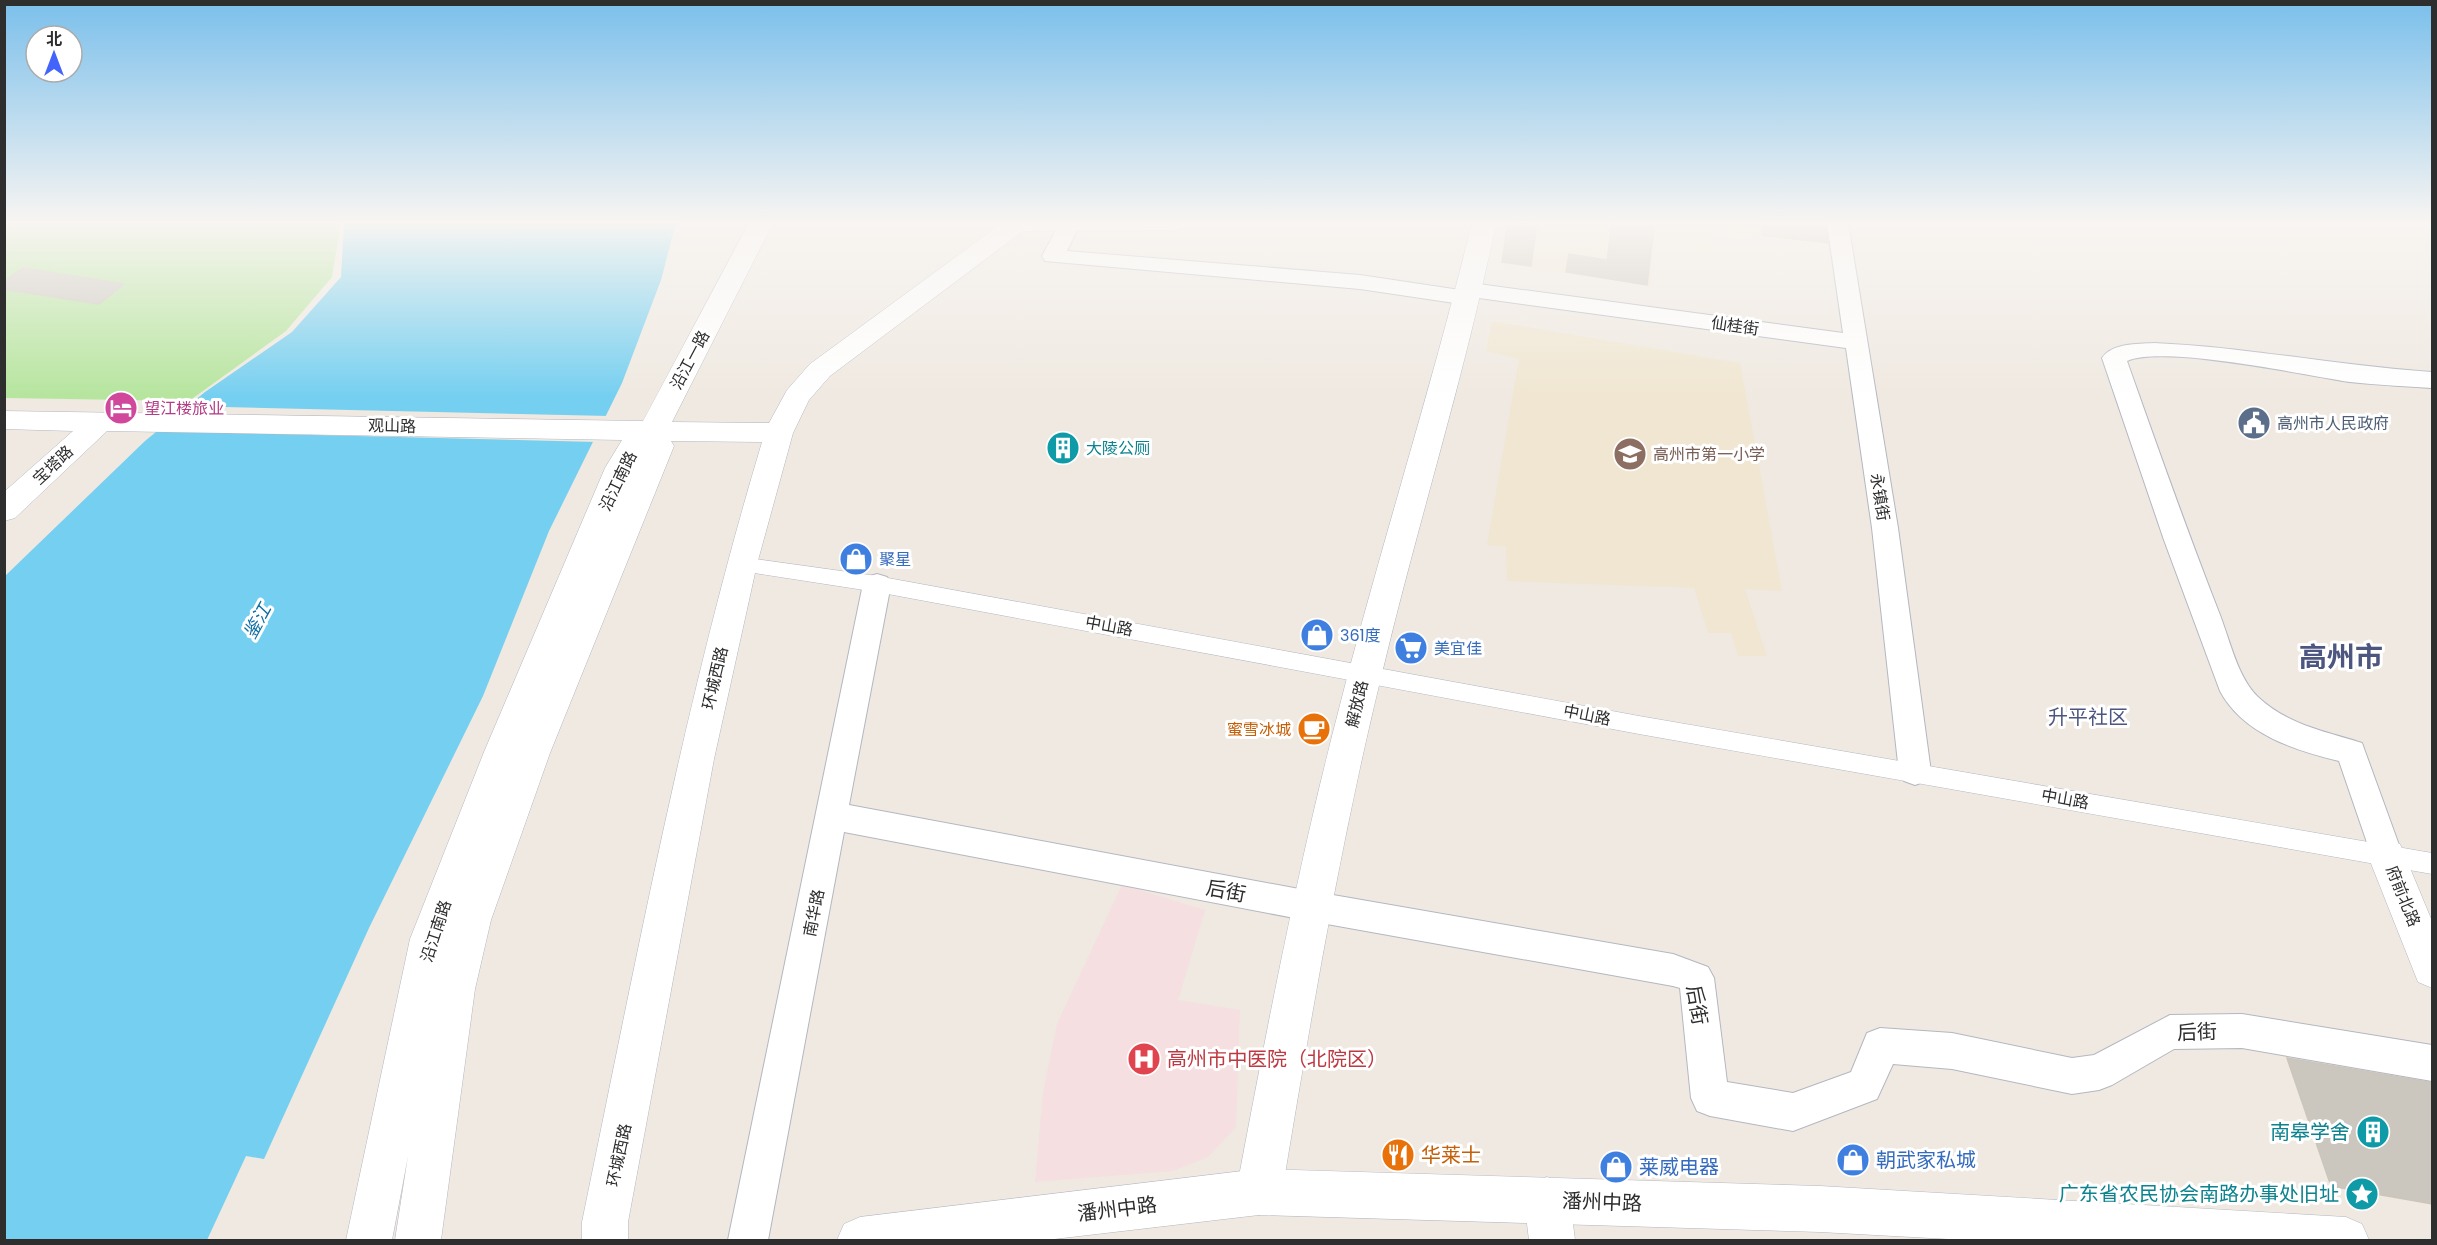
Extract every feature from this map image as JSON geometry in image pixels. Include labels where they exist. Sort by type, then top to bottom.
[{"type":"street","name":"沿江一路","points":[[635,432],[726,281]]},
{"type":"street","name":"环城西路","points":[[605,1240],[605,1222],[696,759],[741,564],[778,433],[797,396],[820,370],[940,281]]},
{"type":"street","name":"仙桂街","points":[[1349,281],[1856,342]]},
{"type":"street","name":"解放路","points":[[1259,1192],[1310,906],[1365,673],[1472,281]]},
{"type":"street","name":"永镇街","points":[[1847,281],[1885,528],[1915,772]]},
{"type":"street","points":[[2387,856],[2351,752],[2283,731],[2249,708],[2235,691],[2173,530],[2114,358],[2128,351],[2167,350],[2352,374],[2433,380]]},
{"type":"street","name":"观山路","points":[[4,420],[778,433]]},
{"type":"street","name":"宝塔路","points":[[4,510],[101,421]]},
{"type":"street","name":"沿江南路","points":[[369,1240],[430,939],[502,752],[620,468],[630,449],[635,432],[659,446],[532,753],[471,920],[455,990],[418,1240]]},
{"type":"street","name":"中山路","points":[[741,564],[877,584],[1651,727],[2433,864]]},
{"type":"street","name":"南华路","points":[[748,1240],[877,584]]},
{"type":"street","name":"后街","points":[[833,816],[1310,906],[1672,970],[1696,978],[1710,1098],[1769,1110],[1793,1113],[1864,1086],[1874,1068],[1880,1045],[1952,1051],[2072,1076],[2099,1072],[2170,1032],[2242,1030],[2433,1063]]},
{"type":"street","name":"府前北路","points":[[2387,856],[2433,969]]},
{"type":"street","name":"潘州中路","points":[[860,1240],[1259,1192],[1391,1198],[1550,1220],[1820,1209],[2346,1240]]},
{"type":"shaded area","points":[[1618,281],[1650,281],[1650,286]]},
{"type":"shaded area","name":"高州市第一小学","points":[[1492,321],[1740,363],[1782,591],[1745,589],[1767,656],[1738,656],[1731,633],[1708,633],[1694,588],[1507,581],[1506,547],[1487,545],[1519,359],[1486,351]]},
{"type":"shaded area","name":"高州市中医院（北院区）","points":[[1122,885],[1205,910],[1178,1000],[1240,1010],[1236,1127],[1208,1157],[1173,1171],[1035,1182],[1043,1093],[1057,1024]]},
{"type":"green space","points":[[5,281],[329,281],[286,331],[189,401],[5,398]]},
{"type":"water","name":"鉴江","points":[[337,281],[661,281],[622,383],[549,531],[483,696],[369,928],[264,1159],[246,1156],[207,1240],[5,1240],[5,576],[145,441],[205,392],[292,332]]},
{"type":"pier","points":[[183,406],[609,416],[596,442],[153,431]]},
{"type":"building","points":[[4,281],[106,281],[124,284],[99,304],[4,289]]},
{"type":"building","points":[[1623,281],[1647,281],[1647,285]]},
{"type":"building","name":"南皋学舍","points":[[2287,1058],[2433,1083],[2433,1204],[2331,1186]]},
{"type":"place","name":"望江楼旅业","points":[[121,408]]},
{"type":"place","name":"高州市人民政府","points":[[2254,423]]},
{"type":"place","name":"大陵公厕","points":[[1063,448]]},
{"type":"place","name":"高州市第一小学","points":[[1630,454]]},
{"type":"place","name":"聚星","points":[[856,559]]},
{"type":"place","name":"361度","points":[[1317,635]]},
{"type":"place","name":"美宜佳","points":[[1411,648]]},
{"type":"place","name":"蜜雪冰城","points":[[1314,729]]},
{"type":"place","name":"高州市中医院（北院区）","points":[[1144,1059]]},
{"type":"place","name":"南皋学舍","points":[[2373,1132]]},
{"type":"place","name":"华莱士","points":[[1398,1155]]},
{"type":"place","name":"朝武家私城","points":[[1853,1160]]},
{"type":"place","name":"莱威电器","points":[[1616,1167]]},
{"type":"place","name":"广东省农民协会南路办事处旧址","points":[[2362,1194]]},
{"type":"district","name":"高州市","points":[[2341,657]]},
{"type":"district","name":"升平社区","points":[[2088,717]]}]
